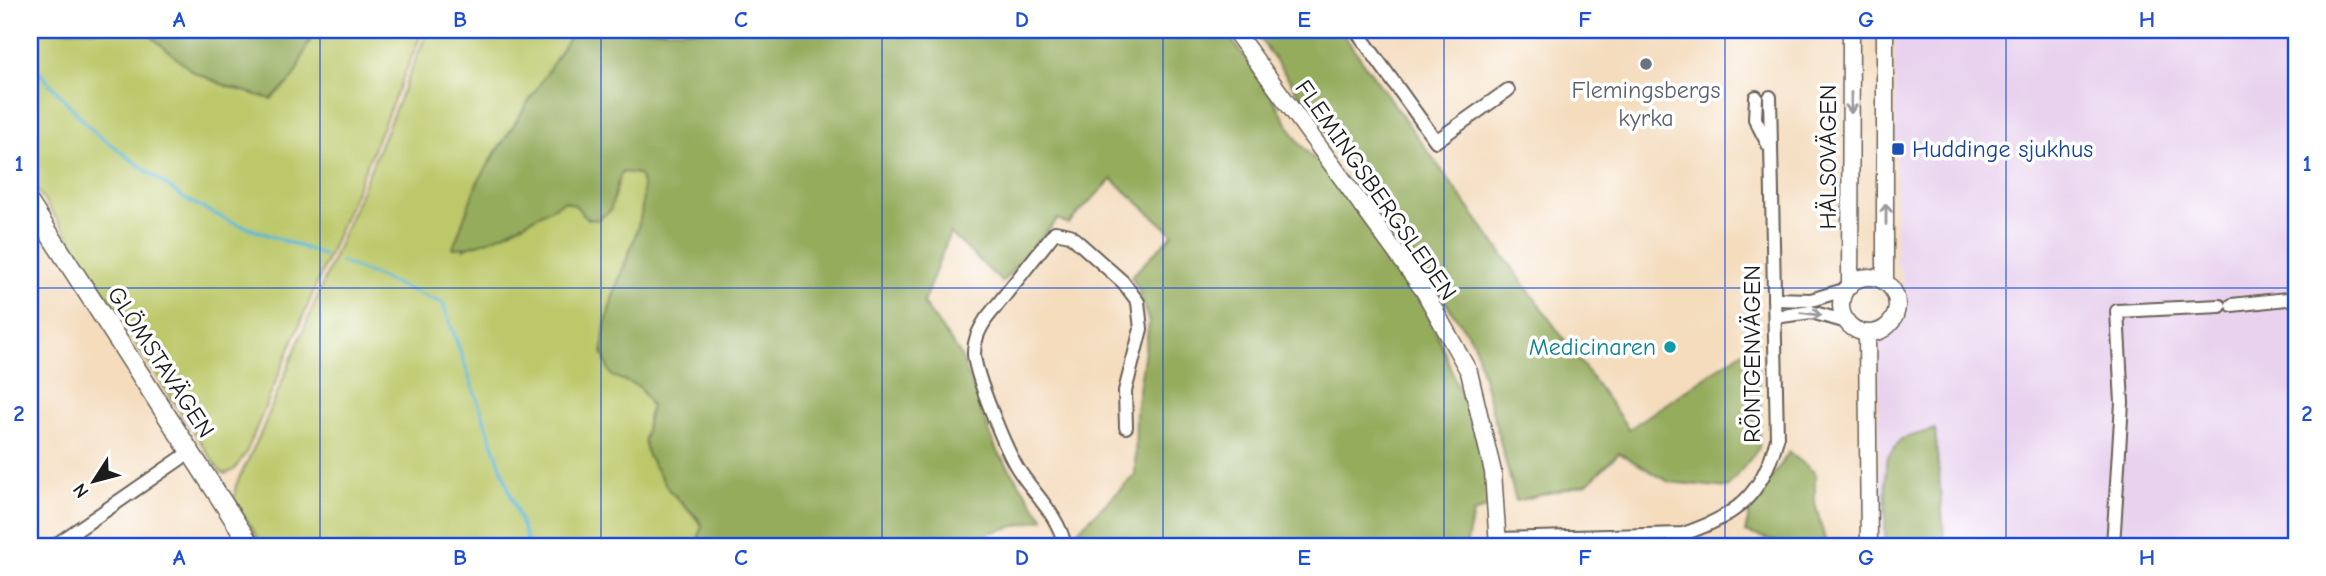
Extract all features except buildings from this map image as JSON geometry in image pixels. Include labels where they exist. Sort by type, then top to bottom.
[{"type":"main road","name":"GLÖMSTAVÄGEN","points":[[30,204],[251,546]]},
{"type":"street","name":"FLEMINGSBERGSLEDEN","points":[[1234,30],[1424,290],[1469,372],[1493,472],[1498,542]]},
{"type":"street","points":[[1356,30],[1436,141],[1508,90]]},
{"type":"street","name":"HÄLSOVÄGEN","points":[[1849,287],[1851,30]]},
{"type":"street","points":[[1885,30],[1885,282]]},
{"type":"street","name":"RÖNTGENVÄGEN","points":[[1756,97],[1755,119],[1772,152]]},
{"type":"street","name":"RÖNTGENVÄGEN","points":[[1498,542],[1683,534],[1712,524],[1736,511],[1769,467],[1777,439],[1770,97]]},
{"type":"street","points":[[1065,546],[1054,519],[1010,454],[977,367],[975,343],[986,319],[1053,233],[1062,231],[1070,235],[1123,282],[1138,302],[1141,329],[1125,391],[1126,427]]},
{"type":"street","points":[[1774,299],[1811,300],[1871,277],[1885,282],[1895,295],[1897,310],[1883,329],[1867,333],[1847,322],[1811,312],[1774,317]]},
{"type":"street","points":[[1847,322],[1842,306],[1849,287]]},
{"type":"street","points":[[2113,546],[2122,403],[2117,311],[2226,306],[2296,298]]},
{"type":"street","points":[[1867,333],[1869,546]]},
{"type":"street","points":[[54,546],[190,452]]},
{"type":"street","points":[[72,534],[81,546]]},
{"type":"shaded area","points":[[1895,30],[2296,30],[2296,546],[1881,546],[1878,344],[1905,318],[1902,271],[1896,263]]},
{"type":"green space","points":[[30,30],[144,30],[193,72],[229,87],[271,99],[309,43],[314,30],[423,30],[246,453],[234,470],[225,474],[219,470],[131,336],[91,269],[30,180]]},
{"type":"green space","points":[[144,30],[314,30],[293,79],[271,99],[229,87],[193,72]]},
{"type":"green space","points":[[428,30],[574,30],[535,96],[490,160],[464,249],[565,201],[575,205],[585,216],[610,211],[620,175],[623,172],[639,174],[643,188],[640,220],[612,299],[602,353],[622,380],[640,387],[651,406],[646,428],[669,490],[702,525],[697,546],[263,546],[234,500],[236,485],[260,435]]},
{"type":"green space","points":[[574,30],[1224,30],[1264,84],[1296,138],[1318,162],[1394,260],[1430,320],[1472,424],[1485,466],[1487,507],[1473,514],[1466,546],[1071,546],[1070,538],[1135,475],[1136,410],[1149,323],[1138,288],[1131,277],[1173,234],[1112,179],[1068,224],[1058,219],[1002,282],[950,233],[923,303],[960,354],[996,449],[1044,519],[952,542],[950,546],[697,546],[702,525],[669,490],[648,456],[644,441],[651,406],[640,387],[612,376],[604,355],[604,331],[611,304],[639,221],[643,196],[639,174],[623,172],[620,175],[610,211],[597,220],[588,219],[575,205],[565,201],[480,244],[453,248],[477,183]]},
{"type":"green space","points":[[1254,30],[1340,30],[1629,429],[1755,343],[1761,408],[1759,448],[1727,488],[1669,482],[1619,453],[1587,484],[1516,501],[1474,343]]},
{"type":"green space","points":[[1935,429],[1945,546],[1885,546],[1886,460],[1901,439]]},
{"type":"green space","points":[[1789,452],[1815,473],[1815,503],[1825,540],[1822,546],[1777,546],[1775,541],[1745,532],[1750,511]]},
{"type":"waterway","points":[[30,62],[94,132],[185,199],[229,221],[324,255]]},
{"type":"waterway","points":[[341,262],[443,303],[529,546]]},
{"type":"place","name":"Flemingsbergs kyrka","points":[[1646,64]]},
{"type":"place","name":"Huddinge sjukhus","points":[[1898,149]]},
{"type":"place","name":"Medicinaren","points":[[1670,347]]}]
